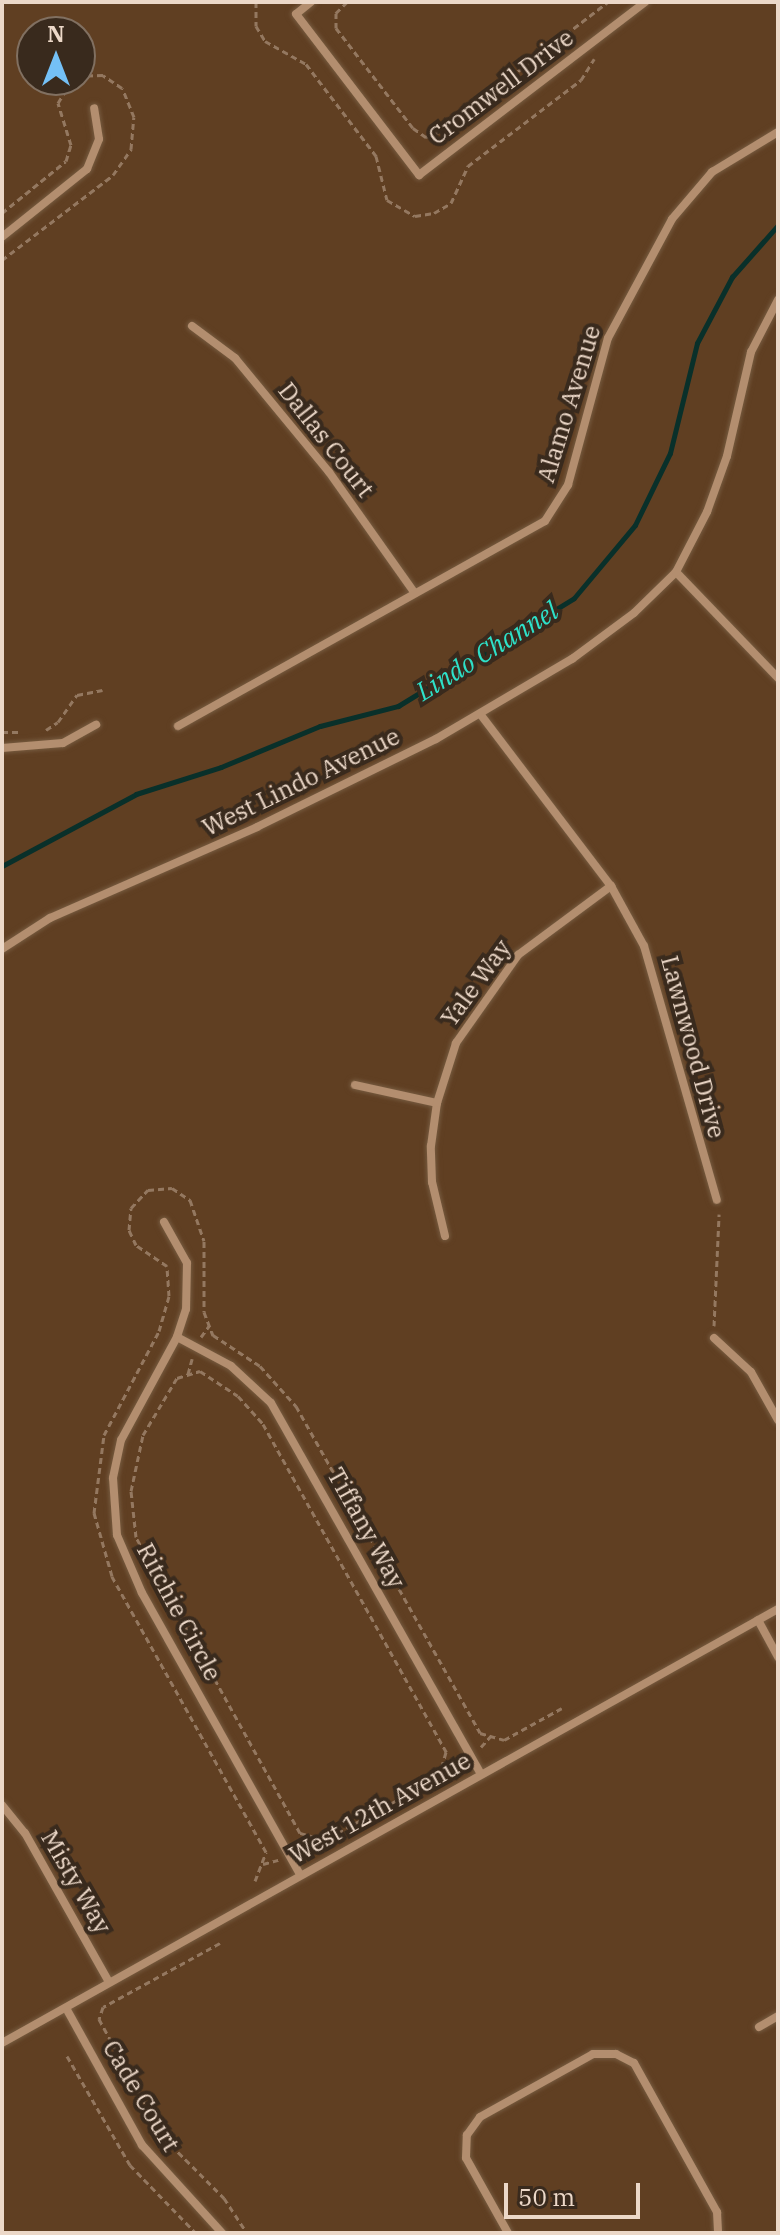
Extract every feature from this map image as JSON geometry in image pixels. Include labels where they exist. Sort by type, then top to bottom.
[{"type":"street","name":"Cromwell Drive","points":[[311,2],[296,14],[419,175],[645,2]]},
{"type":"street","points":[[2,237],[87,169],[99,139],[94,108]]},
{"type":"street","name":"Alamo Avenue","points":[[178,726],[414,592],[525,535],[553,512],[568,485],[608,338],[672,219],[712,172],[778,132]]},
{"type":"street","name":"West Lindo Avenue","points":[[2,949],[50,918],[257,827],[481,715],[603,638],[676,572],[720,479],[751,352],[778,300]]},
{"type":"street","name":"Dallas Court","points":[[192,326],[235,358],[329,472],[414,592]]},
{"type":"street","points":[[676,572],[778,678]]},
{"type":"street","name":"Lawnwood Drive","points":[[481,715],[611,886],[656,978],[717,1200]]},
{"type":"street","points":[[2,748],[63,743],[96,725]]},
{"type":"street","name":"Yale Way","points":[[445,1236],[431,1165],[437,1103],[456,1043],[505,971],[546,930],[611,886]]},
{"type":"street","points":[[355,1085],[437,1103]]},
{"type":"street","name":"Ritchie Circle","points":[[164,1222],[183,1250],[189,1277],[177,1337],[121,1440],[112,1498],[117,1535],[142,1593],[300,1875]]},
{"type":"street","name":"Tiffany Way","points":[[177,1337],[231,1366],[271,1403],[481,1774]]},
{"type":"street","points":[[714,1338],[751,1372],[778,1420]]},
{"type":"street","name":"West 12th Avenue","points":[[2,2043],[778,1609]]},
{"type":"street","points":[[758,1620],[778,1657]]},
{"type":"street","name":"Misty Way","points":[[2,1805],[25,1833],[109,1982]]},
{"type":"street","name":"Cade Court","points":[[66,2008],[142,2145],[222,2233]]},
{"type":"street","points":[[759,2027],[778,2016]]},
{"type":"street","points":[[508,2233],[466,2158],[467,2135],[480,2117],[593,2054],[616,2054],[634,2063],[717,2212],[718,2233]]},
{"type":"path","points":[[256,2],[256,26],[265,41],[306,64],[376,156],[387,200],[415,216],[434,213],[451,203],[464,170],[581,80],[595,57]]},
{"type":"path","points":[[347,2],[336,13],[336,28],[413,128],[426,137],[439,132],[608,2]]},
{"type":"path","points":[[2,213],[66,161],[70,139],[58,103],[62,96]]},
{"type":"path","points":[[38,731],[54,726],[77,695],[103,690]]},
{"type":"path","points":[[2,732],[26,731]]},
{"type":"path","points":[[255,1881],[266,1852],[112,1576],[94,1513],[104,1435],[159,1331],[169,1296],[167,1266],[136,1245],[129,1230],[131,1208],[148,1190],[172,1188],[190,1200],[204,1241],[204,1312],[213,1335],[260,1366],[296,1406],[480,1733],[504,1740],[562,1708]]},
{"type":"path","points":[[714,1338],[721,1239],[717,1200]]},
{"type":"path","points":[[200,1371],[256,1414],[446,1752],[439,1777],[325,1840],[300,1833],[136,1537],[131,1505],[135,1463],[143,1435],[177,1378],[200,1371]]},
{"type":"path","points":[[220,1943],[103,2007],[99,2019],[164,2138],[216,2188],[247,2233]]},
{"type":"path","points":[[67,2056],[130,2165],[196,2233]]},
{"type":"waterway","name":"Lindo Channel","points":[[2,866],[136,794],[221,767],[320,726],[398,706],[574,598],[635,525],[670,453],[697,343],[732,277],[778,225]]}]
